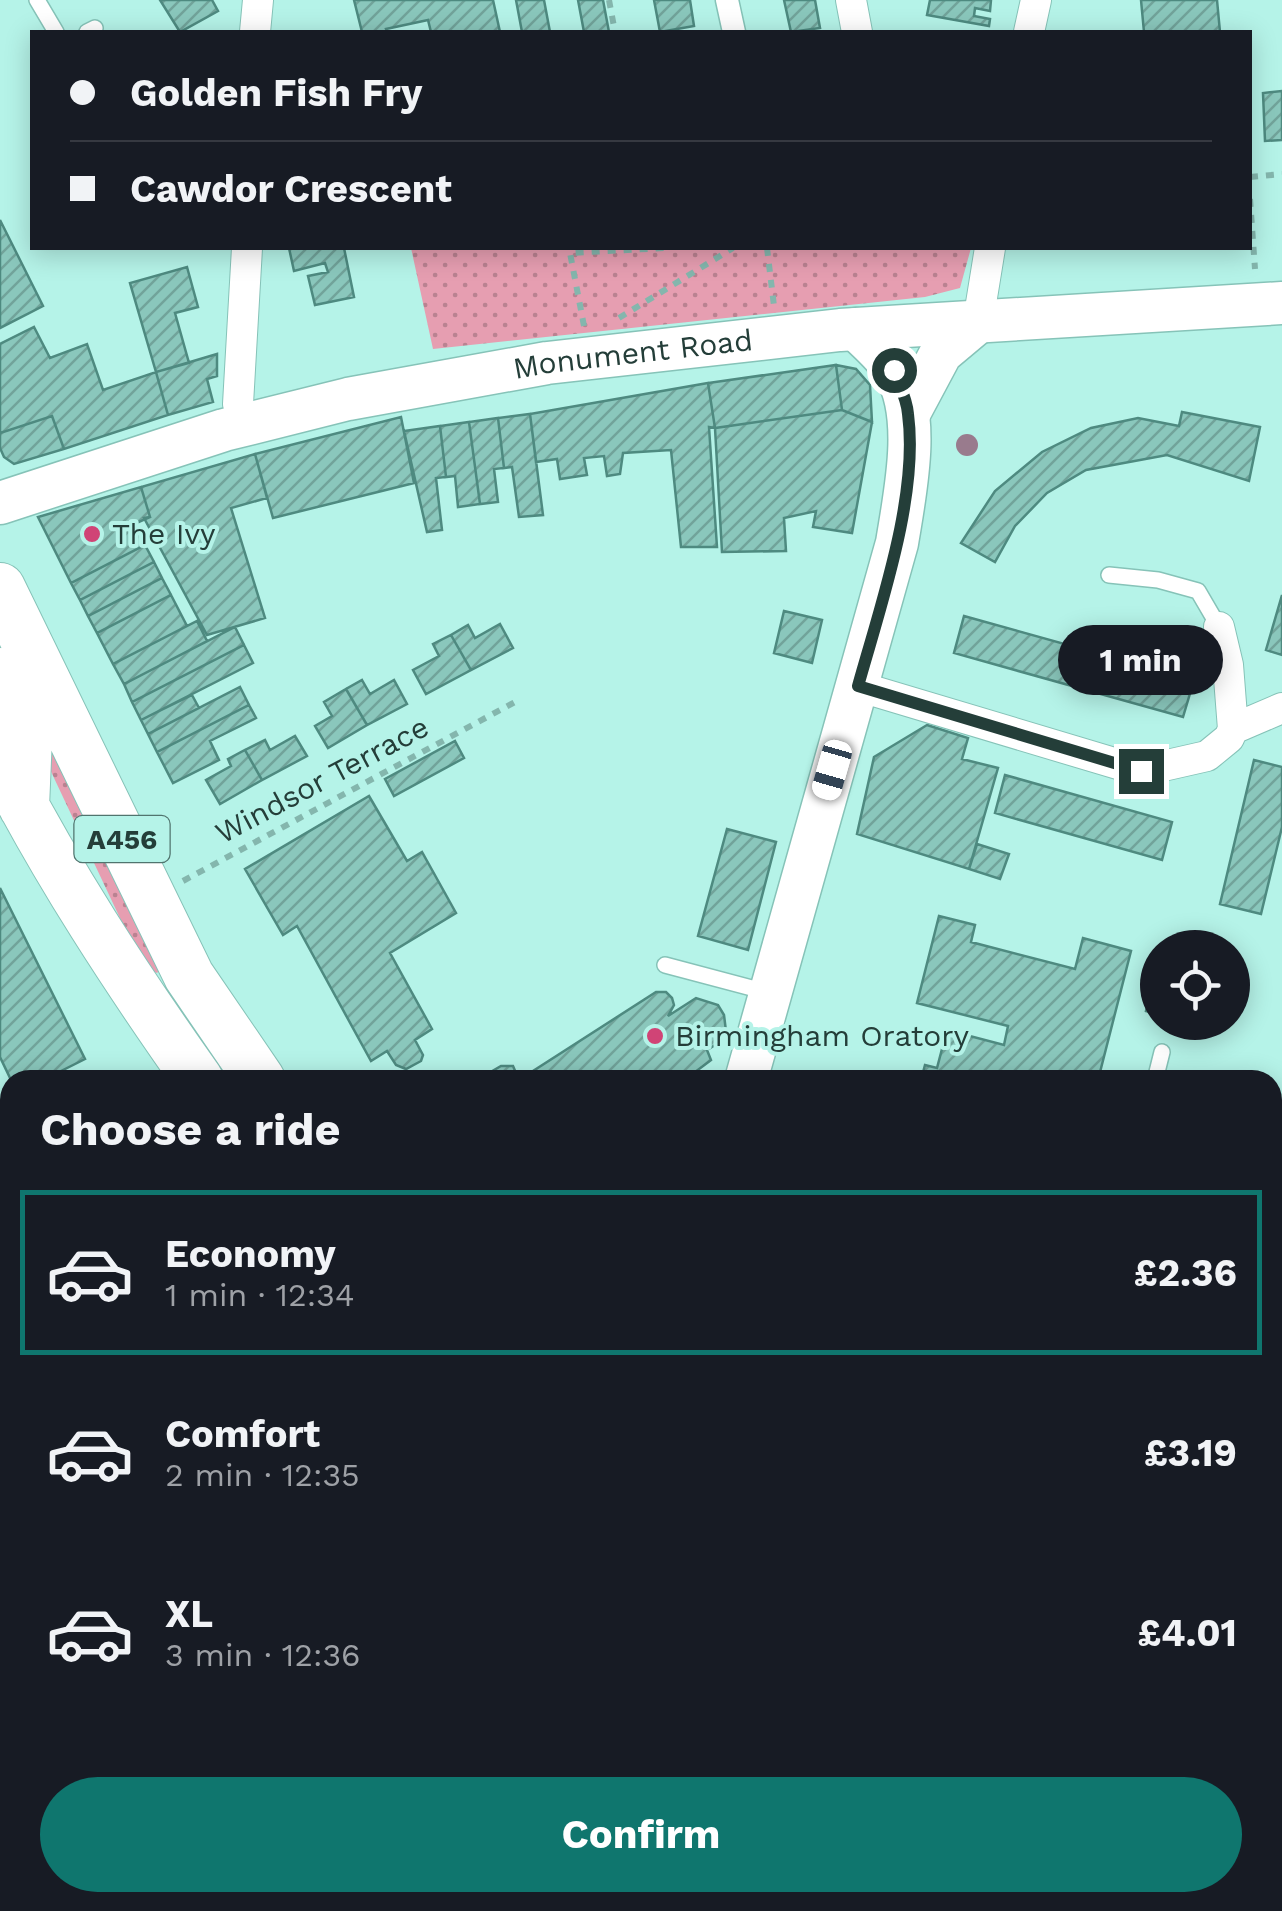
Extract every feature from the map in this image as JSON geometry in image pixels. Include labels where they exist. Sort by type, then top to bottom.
[{"type":"highway","name":"A456","points":[[0,588],[188,976],[253,1070]]},
{"type":"highway","points":[[0,672],[27,736],[24,806]]},
{"type":"highway","name":"A456","points":[[0,762],[70,889],[191,1070]]},
{"type":"highway","points":[[147,1009],[188,976]]},
{"type":"main road","name":"Monument Road","points":[[0,503],[224,430],[348,399],[547,364],[856,328],[1270,304]]},
{"type":"main road","points":[[908,413],[940,354],[978,322]]},
{"type":"main road","points":[[749,1070],[897,543],[907,477],[908,413],[894,370],[856,328]]},
{"type":"street","points":[[256,30],[258,0]]},
{"type":"street","points":[[728,0],[734,30]]},
{"type":"street","points":[[852,0],[857,30]]},
{"type":"street","points":[[1029,30],[1036,0]]},
{"type":"street","points":[[245,427],[238,404],[247,250]]},
{"type":"street","points":[[978,322],[990,250]]},
{"type":"street","points":[[858,686],[1141,771],[1207,756],[1229,738],[1233,729],[1228,665],[1219,626]]},
{"type":"street","points":[[1233,729],[1282,708]]},
{"type":"lane","points":[[37,0],[55,30]]},
{"type":"lane","points":[[1109,575],[1158,580],[1198,592],[1219,626]]},
{"type":"lane","points":[[666,965],[771,993]]},
{"type":"lane","points":[[1158,1070],[1162,1052]]},
{"type":"path","points":[[609,0],[615,30]]},
{"type":"path","points":[[1252,177],[1282,174]]},
{"type":"path","points":[[1252,210],[1270,304]]},
{"type":"path","points":[[547,364],[586,338],[570,254],[633,250]]},
{"type":"path","points":[[602,328],[730,250]]},
{"type":"path","points":[[767,250],[778,336]]},
{"type":"path","name":"Windsor Terrace","points":[[151,898],[515,702]]},
{"type":"shaded area","points":[[411,250],[970,250],[960,288],[925,297],[433,349]]},
{"type":"shaded area","points":[[26,687],[164,965],[157,973],[143,967],[14,693]]},
{"type":"building","points":[[160,0],[212,0],[218,11],[179,30]]},
{"type":"building","points":[[354,0],[493,0],[500,30],[430,30],[428,20],[386,30],[362,30]]},
{"type":"building","points":[[516,0],[544,0],[550,30],[522,30]]},
{"type":"building","points":[[578,0],[603,0],[609,30],[584,30]]},
{"type":"building","points":[[654,0],[690,0],[694,26],[660,30]]},
{"type":"building","points":[[784,0],[815,0],[820,28],[791,30]]},
{"type":"building","points":[[930,0],[991,0],[990,11],[975,8],[974,16],[990,19],[989,26],[927,15]]},
{"type":"building","points":[[1141,0],[1217,0],[1220,30],[1144,30]]},
{"type":"building","points":[[1282,91],[1282,140],[1265,141],[1263,93]]},
{"type":"building","points":[[0,220],[43,306],[0,328]]},
{"type":"building","points":[[289,250],[344,250],[354,297],[315,305],[308,276],[328,272],[325,263],[294,271]]},
{"type":"building","points":[[187,267],[198,307],[175,313],[189,363],[156,372],[130,283]]},
{"type":"building","points":[[34,327],[50,358],[87,344],[103,390],[156,372],[168,415],[64,449],[52,416],[0,433],[0,344]]},
{"type":"building","points":[[217,354],[217,376],[207,379],[213,402],[168,415],[156,372]]},
{"type":"building","points":[[836,365],[856,369],[870,385],[872,422],[842,410]]},
{"type":"building","points":[[836,365],[842,410],[715,428],[708,383]]},
{"type":"building","points":[[708,383],[715,428],[709,427],[717,547],[681,547],[671,450],[623,453],[620,474],[607,476],[604,456],[584,458],[587,475],[560,479],[557,459],[536,462],[530,414]]},
{"type":"building","points":[[842,410],[872,422],[852,533],[813,527],[816,511],[784,518],[786,551],[722,552],[715,428]]},
{"type":"building","points":[[1182,412],[1260,427],[1249,481],[1167,455],[1086,470],[1047,493],[1015,526],[995,562],[961,543],[995,491],[1042,452],[1091,428],[1138,418],[1179,426]]},
{"type":"building","points":[[530,414],[543,515],[519,517],[512,467],[504,468],[498,418]]},
{"type":"building","points":[[52,416],[64,449],[14,464],[4,457],[0,433]]},
{"type":"building","points":[[401,417],[414,483],[273,518],[255,454]]},
{"type":"building","points":[[498,418],[504,468],[494,469],[498,502],[480,504],[469,422]]},
{"type":"building","points":[[469,422],[480,504],[458,507],[455,476],[446,477],[440,426]]},
{"type":"building","points":[[440,426],[446,477],[436,478],[442,530],[427,532],[404,431]]},
{"type":"building","points":[[255,454],[267,498],[231,508],[265,618],[207,635],[144,518],[150,517],[141,487]]},
{"type":"building","name":"The Ivy","points":[[141,487],[150,517],[134,524],[145,545],[71,583],[38,517]]},
{"type":"building","points":[[145,545],[154,562],[80,600],[71,583]]},
{"type":"building","points":[[154,562],[162,578],[88,616],[80,600]]},
{"type":"building","points":[[162,578],[171,595],[97,633],[88,616]]},
{"type":"building","points":[[171,595],[187,626],[113,664],[97,633]]},
{"type":"building","points":[[1282,595],[1282,655],[1266,650]]},
{"type":"building","points":[[784,611],[822,620],[812,663],[774,653]]},
{"type":"building","points":[[964,616],[1194,680],[1183,717],[954,653]]},
{"type":"building","points":[[197,621],[207,641],[124,684],[113,664]]},
{"type":"building","points":[[500,624],[513,648],[471,670],[451,635],[468,625],[475,638]]},
{"type":"building","points":[[235,627],[244,645],[132,702],[124,684]]},
{"type":"building","points":[[451,635],[471,670],[426,694],[413,670],[439,656],[433,644]]},
{"type":"building","points":[[244,645],[253,663],[141,720],[132,702]]},
{"type":"building","points":[[362,680],[370,694],[394,680],[407,704],[367,725],[346,689]]},
{"type":"building","points":[[240,687],[249,705],[157,752],[148,734]]},
{"type":"building","points":[[346,689],[367,725],[328,748],[315,726],[332,716],[324,702]]},
{"type":"building","points":[[192,695],[199,708],[148,734],[141,720]]},
{"type":"building","points":[[249,705],[256,718],[210,741],[219,760],[173,783],[157,752]]},
{"type":"building","points":[[927,725],[968,738],[962,759],[998,768],[969,869],[857,834],[874,757]]},
{"type":"building","points":[[295,736],[307,756],[262,780],[245,750],[265,740],[270,750]]},
{"type":"building","points":[[455,741],[464,758],[394,796],[385,779]]},
{"type":"building","points":[[245,750],[262,780],[220,804],[206,780],[231,766],[228,759]]},
{"type":"building","points":[[1254,760],[1282,767],[1282,827],[1261,914],[1220,904]]},
{"type":"building","points":[[1005,775],[1172,822],[1162,860],[995,813]]},
{"type":"building","points":[[369,796],[407,861],[422,852],[456,913],[390,953],[432,1029],[415,1040],[423,1055],[421,1061],[406,1069],[396,1065],[387,1051],[371,1061],[297,926],[283,935],[245,869]]},
{"type":"building","points":[[727,829],[776,842],[748,950],[698,936]]},
{"type":"building","points":[[977,844],[1009,854],[1000,879],[969,869]]},
{"type":"building","points":[[0,888],[85,1059],[63,1070],[6,1070],[0,1057]]},
{"type":"building","points":[[939,916],[975,925],[971,942],[1075,969],[1083,938],[1131,951],[1101,1070],[924,1070],[925,1065],[937,1068],[947,1030],[1004,1045],[1008,1026],[917,1003]]},
{"type":"building","name":"Birmingham Oratory","points":[[656,992],[666,992],[672,998],[674,1005],[668,1016],[696,998],[718,1005],[724,1015],[726,1031],[722,1041],[707,1050],[711,1060],[698,1070],[535,1070]]},
{"type":"building","points":[[513,1066],[515,1070],[494,1070]]},
{"type":"place","name":"The Ivy","points":[[92,534]]},
{"type":"place","name":"Birmingham Oratory","points":[[655,1036]]},
{"type":"route","points":[[894,370],[908,413],[907,477],[897,543],[858,686],[1141,771]]}]
